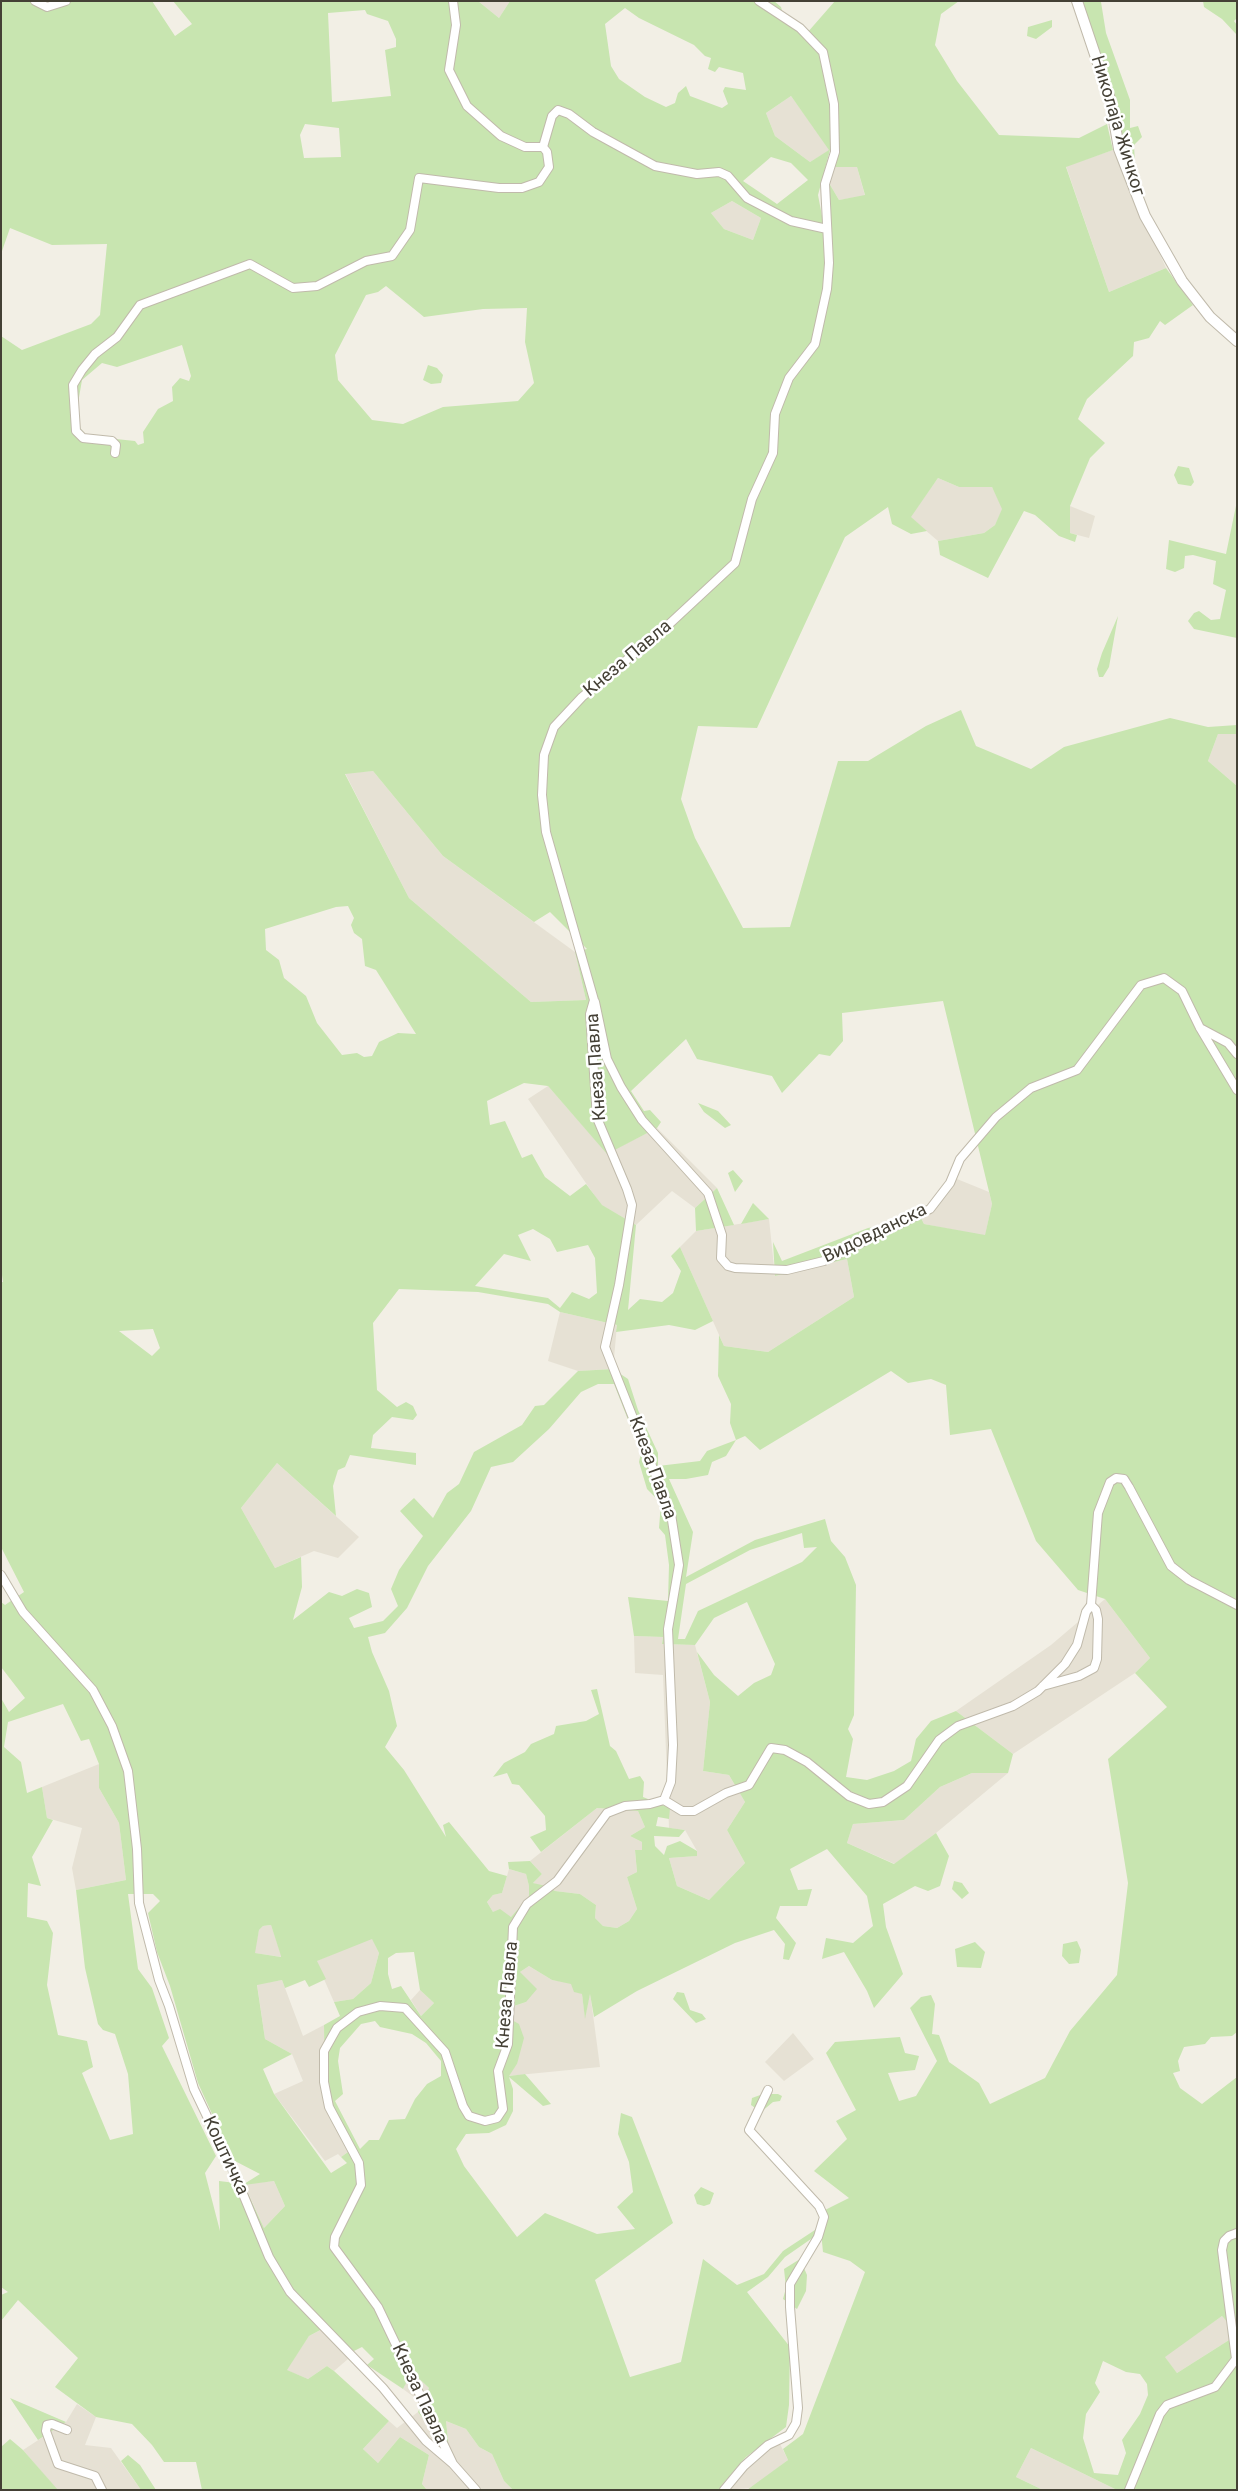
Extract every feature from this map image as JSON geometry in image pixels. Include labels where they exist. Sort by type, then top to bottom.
[{"type":"street","points":[[35,1],[47,7],[66,1]]},
{"type":"street","points":[[115,453],[116,444],[112,441],[83,438],[76,432],[73,385],[95,354],[117,337],[140,305],[250,264],[293,288],[317,286],[366,261],[392,256],[410,230],[419,178],[499,188],[522,188],[539,182],[549,167],[547,152],[543,147],[525,146],[501,136],[467,106],[449,70],[456,25],[453,1]]},
{"type":"street","name":"Кнеза Павла","points":[[452,2464],[378,2307],[334,2247],[335,2237],[361,2185],[359,2163],[328,2107],[324,2082],[324,2051],[337,2028],[358,2012],[380,2006],[404,2008],[445,2052],[463,2106],[469,2116],[485,2121],[497,2118],[503,2109],[498,2071],[508,2044],[513,1927],[528,1904],[557,1881],[606,1813],[625,1806],[650,1804],[664,1800],[671,1782],[673,1745],[668,1628],[679,1565],[671,1514],[605,1347],[619,1285],[632,1205],[627,1188],[598,1118],[590,1014],[594,1000],[546,832],[542,795],[544,755],[554,727],[582,697],[665,628],[735,562],[752,498],[773,452],[775,414],[789,378],[815,344],[827,289],[829,263],[825,184],[835,152],[834,104],[823,52],[800,28],[759,1]]},
{"type":"street","name":"Николаја Жичког","points":[[1077,1],[1111,102],[1119,149],[1145,216],[1182,280],[1210,317],[1237,341]]},
{"type":"street","points":[[543,147],[552,116],[558,110],[569,114],[594,132],[655,166],[697,174],[719,172],[728,176],[747,198],[791,221],[827,229]]},
{"type":"street","name":"Видовданска","points":[[594,1000],[607,1060],[621,1087],[642,1120],[708,1193],[722,1235],[721,1258],[728,1266],[735,1268],[787,1270],[824,1261],[930,1209],[950,1182],[960,1159],[996,1117],[1031,1088],[1076,1070],[1142,985],[1164,978],[1182,991],[1200,1028],[1237,1090]]},
{"type":"street","points":[[1200,1028],[1228,1043],[1237,1054]]},
{"type":"street","points":[[664,1800],[682,1811],[694,1811],[726,1793],[749,1785],[771,1748],[785,1750],[807,1762],[849,1796],[869,1804],[883,1802],[907,1786],[938,1740],[958,1726],[1013,1706],[1043,1686],[1065,1664],[1077,1645],[1086,1612],[1091,1605],[1098,1513],[1110,1482],[1116,1478],[1124,1479],[1171,1566],[1189,1580],[1237,1605]]},
{"type":"street","name":"Коштичка","points":[[1,1575],[23,1612],[93,1690],[112,1726],[128,1771],[137,1849],[139,1903],[159,1980],[169,2006],[194,2089],[236,2177],[269,2257],[290,2292],[383,2388],[426,2441],[452,2464],[476,2490]]},
{"type":"street","points":[[1043,1686],[1079,1676],[1094,1668],[1099,1648],[1099,1632],[1096,1610],[1091,1605]]},
{"type":"street","points":[[724,2490],[744,2466],[768,2445],[790,2435],[796,2423],[798,2408],[790,2284],[818,2237],[824,2217],[819,2206],[749,2130],[768,2090]]},
{"type":"street","points":[[1129,2490],[1139,2461],[1164,2410],[1172,2402],[1215,2387],[1236,2359],[1222,2250],[1224,2241],[1229,2236],[1237,2233]]},
{"type":"street","points":[[67,2430],[47,2424],[46,2431],[58,2464],[94,2476],[102,2490]]},
{"type":"shaded area","points":[[478,1],[510,1],[499,18]]},
{"type":"shaded area","points":[[791,96],[830,150],[810,162],[775,136],[766,113]]},
{"type":"shaded area","points":[[1113,150],[1166,268],[1109,292],[1066,166]]},
{"type":"shaded area","points":[[834,167],[857,167],[865,196],[839,200],[829,183]]},
{"type":"shaded area","points":[[732,201],[761,218],[753,240],[724,229],[711,213]]},
{"type":"shaded area","points":[[938,478],[959,487],[992,487],[1003,509],[995,525],[984,533],[938,541],[910,517]]},
{"type":"shaded area","points":[[1070,506],[1095,516],[1089,538],[1070,533]]},
{"type":"shaded area","points":[[1218,734],[1237,734],[1237,786],[1208,761]]},
{"type":"shaded area","points":[[373,771],[443,856],[575,952],[586,1000],[531,1002],[409,898],[345,773]]},
{"type":"shaded area","points":[[548,1086],[607,1153],[657,1128],[717,1188],[695,1208],[672,1191],[636,1225],[601,1205],[528,1099]]},
{"type":"shaded area","points":[[957,1179],[989,1192],[992,1204],[985,1236],[924,1224],[921,1218]]},
{"type":"shaded area","points":[[769,1219],[775,1276],[847,1259],[854,1297],[768,1352],[724,1346],[680,1247],[696,1231]]},
{"type":"shaded area","points":[[560,1312],[617,1325],[613,1369],[578,1371],[548,1361]]},
{"type":"shaded area","points":[[277,1463],[359,1537],[338,1558],[314,1551],[275,1568],[241,1508]]},
{"type":"shaded area","points":[[1105,1599],[1150,1658],[1135,1673],[1013,1754],[956,1711],[1051,1645]]},
{"type":"shaded area","points":[[634,1636],[663,1637],[662,1644],[695,1645],[710,1702],[703,1771],[729,1775],[745,1802],[727,1830],[745,1863],[709,1900],[677,1886],[669,1858],[696,1856],[697,1851],[685,1830],[669,1828],[663,1675],[635,1673]]},
{"type":"shaded area","points":[[99,1764],[99,1788],[119,1823],[126,1880],[76,1890],[72,1868],[82,1828],[47,1818],[42,1787]]},
{"type":"shaded area","points":[[972,1773],[1008,1773],[936,1833],[895,1864],[847,1843],[853,1824],[904,1820],[940,1787]]},
{"type":"shaded area","points":[[597,1808],[638,1811],[645,1827],[630,1836],[642,1842],[642,1851],[635,1851],[637,1872],[627,1877],[637,1909],[629,1921],[617,1928],[603,1926],[595,1918],[596,1905],[580,1894],[555,1891],[533,1883],[542,1874],[530,1861]]},
{"type":"shaded area","points":[[509,1869],[526,1874],[529,1886],[529,1896],[511,1917],[493,1912],[487,1902],[493,1895],[502,1893]]},
{"type":"shaded area","points":[[271,1925],[282,1957],[254,1953],[259,1930],[263,1926]]},
{"type":"shaded area","points":[[372,1938],[379,1953],[371,1983],[353,1999],[334,2002],[316,1961]]},
{"type":"shaded area","points":[[529,1966],[552,1980],[571,1983],[582,1994],[585,2017],[590,1992],[600,2067],[508,2076],[517,2064],[512,2020],[514,2006],[526,2002],[520,1972]]},
{"type":"shaded area","points":[[282,1980],[303,2036],[324,2025],[325,2107],[348,2152],[341,2157],[338,2154],[325,2161],[274,2094],[303,2081],[292,2054],[265,2039],[257,1984]]},
{"type":"shaded area","points":[[420,1990],[434,2003],[421,2016],[411,2000]]},
{"type":"shaded area","points":[[793,2033],[814,2059],[784,2081],[765,2062]]},
{"type":"shaded area","points":[[274,2181],[285,2206],[264,2228],[244,2184]]},
{"type":"shaded area","points":[[1222,2316],[1237,2335],[1177,2373],[1164,2356]]},
{"type":"shaded area","points":[[326,2327],[348,2359],[334,2371],[327,2366],[308,2379],[286,2370],[309,2336]]},
{"type":"shaded area","points":[[412,2371],[429,2388],[422,2403],[403,2389]]},
{"type":"shaded area","points":[[77,2404],[96,2417],[85,2445],[111,2448],[141,2490],[57,2490],[23,2450],[66,2422]]},
{"type":"shaded area","points":[[418,2412],[437,2438],[449,2448],[446,2421],[466,2429],[479,2447],[492,2454],[504,2481],[513,2490],[427,2490],[422,2484],[429,2455],[400,2437],[378,2463],[363,2449],[389,2421],[397,2428]]},
{"type":"shaded area","points":[[776,2436],[788,2460],[752,2488],[723,2490],[721,2487],[746,2457]]},
{"type":"shaded area","points":[[1031,2448],[1117,2490],[1043,2490],[1016,2477]]},
{"type":"green space","points":[[1,1],[152,1],[175,36],[192,24],[173,1],[478,1],[499,18],[510,1],[774,1],[781,7],[783,14],[807,33],[835,1],[959,1],[941,14],[935,45],[957,81],[999,135],[1079,138],[1107,124],[1113,150],[1066,167],[1109,292],[1166,268],[1193,305],[1165,325],[1160,321],[1149,338],[1134,342],[1133,356],[1087,399],[1078,419],[1105,443],[1090,458],[1070,506],[1070,533],[1077,535],[1075,542],[1059,536],[1035,515],[1024,511],[988,578],[940,555],[938,541],[984,533],[995,525],[1002,509],[992,487],[959,487],[938,478],[911,517],[927,531],[911,534],[892,524],[888,507],[845,537],[757,728],[698,726],[681,799],[695,838],[743,928],[790,927],[838,761],[868,761],[926,726],[961,710],[976,746],[1031,769],[1064,747],[1170,718],[1208,727],[1237,725],[1237,734],[1218,734],[1208,761],[1237,786],[1237,2032],[1232,2036],[1211,2037],[1205,2044],[1184,2047],[1178,2061],[1180,2071],[1173,2073],[1180,2088],[1202,2104],[1237,2077],[1237,2333],[1222,2316],[1165,2357],[1177,2373],[1237,2335],[1237,2490],[1117,2490],[1031,2448],[1016,2477],[1043,2490],[747,2490],[788,2460],[783,2449],[803,2434],[865,2272],[850,2261],[823,2252],[821,2232],[785,2257],[768,2277],[747,2292],[790,2347],[789,2405],[786,2427],[746,2457],[721,2486],[723,2490],[513,2490],[504,2481],[492,2454],[479,2447],[466,2429],[446,2421],[449,2449],[437,2438],[418,2412],[429,2388],[412,2372],[403,2389],[367,2365],[374,2359],[362,2347],[354,2351],[326,2327],[309,2336],[287,2370],[308,2379],[327,2366],[334,2371],[389,2421],[363,2449],[378,2463],[400,2437],[429,2455],[422,2484],[427,2490],[202,2490],[196,2462],[164,2462],[152,2445],[132,2424],[96,2417],[55,2387],[78,2358],[18,2300],[1,2321],[1,2295],[8,2292],[1,2287],[1,1698],[9,1712],[25,1698],[1,1667],[1,1602],[5,1605],[24,1592],[1,1547],[1,1282],[3,1282],[1,1268],[1,336],[22,350],[91,324],[100,315],[107,244],[52,245],[10,228],[1,254]],"holes":[[[625,8],[639,18],[694,45],[705,56],[711,58],[708,69],[715,72],[719,67],[743,73],[746,90],[725,87],[723,91],[728,104],[722,108],[690,96],[686,86],[678,93],[675,103],[666,107],[645,97],[619,79],[611,66],[605,24]],[[365,10],[367,14],[388,21],[396,39],[396,47],[385,50],[391,96],[332,102],[328,13]],[[791,96],[829,150],[810,162],[775,136],[766,113]],[[831,120],[834,167],[857,167],[865,195],[839,200],[829,183],[822,216],[818,195],[830,150]],[[305,124],[339,128],[341,157],[304,158],[300,135]],[[771,157],[791,163],[808,180],[777,204],[743,181]],[[732,201],[761,218],[753,240],[724,229],[711,213]],[[386,286],[424,317],[483,309],[527,308],[525,342],[534,383],[518,401],[443,407],[403,424],[372,420],[338,380],[335,355],[366,295],[378,292]],[[182,345],[191,376],[189,381],[180,378],[172,387],[173,401],[158,409],[143,432],[144,443],[138,445],[135,441],[87,436],[80,428],[77,409],[82,380],[102,363],[117,367]],[[373,771],[443,856],[534,922],[550,912],[587,949],[575,952],[586,1000],[531,1002],[409,898],[345,774]],[[348,906],[354,918],[351,925],[354,933],[362,939],[365,966],[376,970],[416,1034],[398,1033],[379,1042],[372,1056],[364,1057],[357,1053],[342,1055],[317,1023],[306,996],[284,978],[279,960],[266,950],[265,929],[336,907]],[[943,1001],[992,1204],[985,1235],[924,1224],[921,1218],[868,1228],[782,1261],[773,1242],[775,1276],[847,1259],[854,1297],[768,1352],[724,1346],[719,1335],[718,1376],[731,1404],[730,1423],[736,1440],[707,1451],[700,1461],[658,1466],[658,1453],[638,1410],[628,1379],[613,1369],[578,1371],[544,1405],[535,1406],[522,1425],[474,1452],[459,1484],[447,1493],[433,1518],[414,1498],[400,1511],[423,1536],[399,1570],[391,1589],[398,1606],[383,1621],[354,1628],[349,1618],[372,1607],[369,1593],[357,1589],[342,1596],[329,1592],[293,1620],[302,1587],[301,1557],[275,1568],[241,1508],[277,1463],[336,1516],[333,1486],[338,1470],[345,1467],[350,1455],[416,1465],[416,1453],[371,1448],[373,1435],[392,1417],[413,1420],[417,1415],[413,1406],[406,1402],[397,1407],[377,1390],[373,1323],[399,1289],[478,1292],[548,1304],[560,1312],[617,1325],[616,1332],[669,1325],[695,1330],[713,1321],[680,1247],[671,1256],[681,1271],[673,1293],[662,1302],[640,1299],[628,1310],[636,1225],[602,1205],[586,1184],[570,1196],[545,1177],[532,1154],[522,1158],[505,1121],[490,1125],[487,1101],[524,1083],[548,1086],[607,1154],[657,1128],[661,1122],[650,1110],[644,1111],[631,1091],[686,1039],[697,1059],[772,1076],[782,1093],[819,1054],[830,1056],[843,1041],[842,1013]],[[533,1229],[550,1239],[557,1252],[588,1245],[595,1258],[597,1293],[589,1299],[572,1292],[560,1308],[548,1298],[475,1286],[504,1254],[531,1261],[518,1235]],[[153,1329],[160,1348],[152,1356],[119,1331]],[[891,1371],[908,1383],[931,1379],[946,1385],[950,1435],[991,1429],[1036,1541],[1078,1590],[1105,1599],[1150,1658],[1135,1673],[1167,1707],[1108,1759],[1128,1883],[1117,1975],[1070,2031],[1045,2078],[990,2104],[979,2083],[949,2062],[939,2035],[932,2034],[935,2004],[931,1995],[921,1997],[910,2008],[937,2061],[916,2096],[899,2101],[888,2073],[915,2070],[919,2056],[905,2053],[900,2037],[835,2042],[826,2053],[856,2110],[836,2121],[847,2139],[814,2171],[849,2198],[821,2212],[821,2226],[783,2251],[764,2274],[737,2285],[703,2259],[681,2362],[630,2377],[595,2280],[673,2223],[632,2117],[621,2113],[618,2134],[629,2162],[633,2192],[617,2207],[635,2229],[597,2234],[545,2213],[517,2237],[464,2166],[456,2149],[466,2134],[489,2133],[506,2125],[513,2111],[513,2089],[509,2077],[543,2106],[551,2104],[525,2074],[509,2076],[517,2064],[524,2038],[519,2024],[512,2020],[514,2006],[526,2002],[537,1989],[520,1972],[529,1966],[552,1980],[571,1984],[574,1992],[582,1994],[585,2019],[590,1994],[594,2017],[637,1991],[735,1943],[774,1930],[785,1944],[783,1959],[789,1960],[796,1943],[776,1918],[780,1906],[807,1906],[812,1889],[798,1890],[790,1869],[827,1849],[867,1896],[873,1926],[853,1943],[826,1938],[822,1959],[844,1952],[867,1991],[874,2008],[903,1974],[886,1927],[883,1904],[915,1886],[928,1891],[940,1886],[949,1856],[936,1833],[894,1864],[847,1843],[853,1824],[904,1820],[940,1787],[972,1773],[1008,1773],[1013,1754],[956,1711],[931,1721],[916,1739],[911,1761],[894,1771],[867,1780],[846,1777],[853,1739],[848,1729],[854,1715],[856,1585],[845,1557],[831,1541],[825,1519],[755,1540],[686,1577],[693,1532],[669,1479],[686,1479],[708,1475],[712,1462],[726,1456],[736,1440],[745,1436],[760,1450]],[[598,1384],[614,1384],[641,1453],[639,1462],[647,1489],[661,1503],[659,1528],[665,1535],[669,1565],[668,1601],[628,1597],[634,1636],[663,1637],[662,1644],[695,1645],[714,1618],[747,1602],[775,1664],[771,1675],[754,1683],[738,1696],[714,1675],[697,1652],[710,1702],[703,1771],[729,1775],[745,1802],[727,1830],[745,1863],[709,1900],[677,1886],[669,1858],[697,1856],[697,1851],[680,1841],[667,1846],[664,1855],[655,1846],[654,1836],[679,1837],[685,1830],[656,1826],[658,1817],[669,1819],[670,1808],[643,1797],[644,1782],[640,1776],[629,1779],[616,1751],[610,1746],[597,1689],[591,1690],[599,1714],[586,1721],[556,1726],[554,1734],[531,1744],[525,1752],[504,1763],[493,1777],[507,1773],[512,1784],[519,1785],[545,1816],[546,1830],[530,1837],[541,1852],[597,1808],[638,1811],[645,1827],[630,1836],[642,1842],[642,1850],[635,1850],[637,1872],[627,1877],[637,1909],[629,1921],[617,1928],[603,1926],[595,1918],[596,1905],[580,1894],[555,1891],[546,1886],[533,1883],[542,1874],[530,1861],[508,1862],[509,1869],[526,1874],[529,1896],[511,1917],[500,1909],[493,1912],[487,1902],[493,1895],[502,1893],[507,1876],[489,1871],[449,1822],[443,1825],[446,1837],[404,1770],[385,1747],[397,1726],[389,1691],[372,1652],[368,1637],[385,1633],[407,1608],[428,1566],[471,1511],[491,1467],[513,1462],[549,1429],[581,1392]],[[802,1533],[804,1548],[817,1547],[802,1562],[698,1611],[685,1639],[678,1639],[686,1584],[750,1550]],[[63,1704],[81,1741],[89,1739],[99,1764],[99,1788],[119,1823],[126,1880],[76,1890],[85,1968],[98,2024],[103,2030],[115,2034],[128,2074],[133,2134],[110,2140],[82,2073],[93,2067],[87,2041],[58,2035],[47,1985],[53,1933],[47,1921],[27,1917],[28,1883],[41,1886],[32,1857],[53,1820],[47,1818],[42,1787],[27,1793],[21,1762],[4,1747],[8,1722]],[[128,1894],[153,1894],[160,1901],[148,1913],[157,1952],[170,1986],[198,2083],[233,2160],[260,2174],[244,2184],[219,2181],[220,2231],[205,2173],[216,2156],[162,2046],[169,2038],[152,1988],[138,1969]],[[271,1925],[281,1957],[255,1953],[259,1930],[263,1926]],[[372,1939],[379,1953],[371,1983],[353,1999],[334,2002],[340,2016],[324,2025],[325,2107],[348,2152],[341,2157],[347,2163],[331,2173],[274,2094],[263,2069],[292,2054],[265,2039],[257,1985],[282,1980],[285,1988],[305,1980],[309,1987],[326,1979],[317,1961]],[[414,1952],[420,1990],[434,2003],[421,2016],[401,1986],[392,1989],[388,1974],[388,1958],[396,1953]],[[375,2021],[380,2027],[412,2034],[426,2043],[441,2061],[441,2076],[427,2084],[415,2099],[405,2119],[389,2120],[379,2140],[369,2140],[360,2149],[335,2101],[343,2094],[338,2061],[340,2048],[361,2024]],[[274,2181],[285,2206],[264,2228],[244,2185]],[[1103,2361],[1126,2372],[1140,2374],[1147,2384],[1148,2395],[1140,2414],[1122,2440],[1126,2453],[1118,2475],[1094,2473],[1083,2438],[1086,2414],[1100,2392],[1095,2383]]]},
{"type":"green space","points":[[1075,1],[1101,2],[1106,33],[1130,100],[1130,128],[1138,126],[1142,137],[1134,145],[1136,183],[1121,146]]},
{"type":"green space","points":[[1203,1],[1237,1],[1237,18],[1234,21],[1237,25],[1237,35],[1222,19],[1204,7]]},
{"type":"green space","points":[[1052,20],[1052,27],[1036,39],[1027,36],[1028,27]]},
{"type":"green space","points":[[428,365],[437,368],[443,375],[441,383],[431,384],[423,380]]},
{"type":"green space","points":[[1178,466],[1189,468],[1194,482],[1191,486],[1178,484],[1174,475]]},
{"type":"green space","points":[[1237,501],[1237,638],[1194,629],[1188,621],[1194,613],[1199,611],[1211,620],[1220,619],[1226,590],[1213,584],[1216,561],[1193,555],[1185,556],[1184,568],[1175,572],[1166,569],[1169,540],[1226,554]]},
{"type":"green space","points":[[1118,616],[1109,667],[1103,677],[1099,677],[1097,669]]},
{"type":"green space","points":[[698,1103],[718,1111],[731,1125],[725,1128],[704,1112]]},
{"type":"green space","points":[[733,1170],[743,1181],[735,1192],[728,1173]]},
{"type":"green space","points":[[717,1188],[734,1225],[696,1231],[695,1208]]},
{"type":"green space","points":[[753,1203],[769,1219],[741,1224]]},
{"type":"green space","points":[[954,1881],[962,1883],[969,1893],[962,1899],[952,1889]]},
{"type":"green space","points":[[1077,1941],[1081,1950],[1079,1963],[1069,1964],[1062,1956],[1063,1944]]},
{"type":"green space","points":[[975,1942],[985,1952],[981,1968],[957,1967],[955,1949]]},
{"type":"green space","points":[[677,1992],[684,1993],[690,2010],[702,2014],[706,2019],[696,2023],[673,1999]]},
{"type":"green space","points":[[763,2094],[778,2094],[782,2096],[780,2101],[773,2102],[761,2112],[751,2105],[752,2098]]},
{"type":"green space","points":[[701,2187],[714,2193],[710,2204],[704,2206],[697,2204],[694,2195]]},
{"type":"green space","points":[[800,2259],[807,2275],[806,2291],[797,2309],[783,2299],[786,2288],[784,2269]]},
{"type":"green space","points":[[10,2398],[66,2422],[38,2440]]},
{"type":"green space","points":[[10,2439],[23,2450],[58,2490],[1,2490],[1,2447]]},
{"type":"green space","points":[[128,2455],[140,2465],[156,2490],[141,2490],[121,2461]]}]
